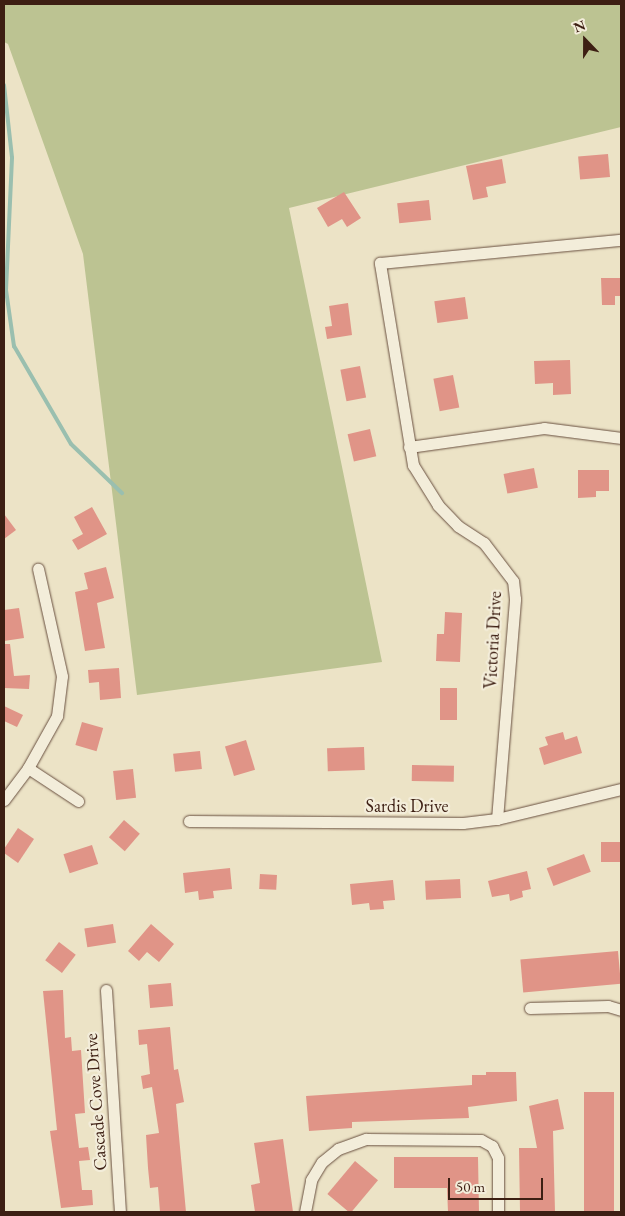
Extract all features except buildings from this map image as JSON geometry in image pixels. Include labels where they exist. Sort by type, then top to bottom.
[{"type":"street","name":"Victoria Drive","points":[[497,820],[516,599],[513,580],[502,561],[458,526],[424,488],[409,447],[380,263],[621,240]]},
{"type":"street","points":[[409,447],[544,428],[621,438]]},
{"type":"street","points":[[4,800],[28,768],[57,716],[62,676],[38,569]]},
{"type":"street","points":[[28,768],[78,801]]},
{"type":"street","name":"Sardis Drive","points":[[189,821],[463,823],[497,820],[621,789]]},
{"type":"street","name":"Cascade Cove Drive","points":[[106,990],[120,1212]]},
{"type":"street","points":[[530,1008],[608,1006],[621,1010]]},
{"type":"street","points":[[305,1212],[311,1180],[322,1162],[338,1149],[366,1139],[481,1140],[492,1146],[498,1158],[498,1212]]},
{"type":"green space","points":[[4,4],[621,4],[621,127],[289,208],[382,662],[137,695],[83,254],[8,44],[4,42]]},
{"type":"waterway","points":[[4,85],[12,158],[6,290],[14,346],[71,444],[122,493]]}]
